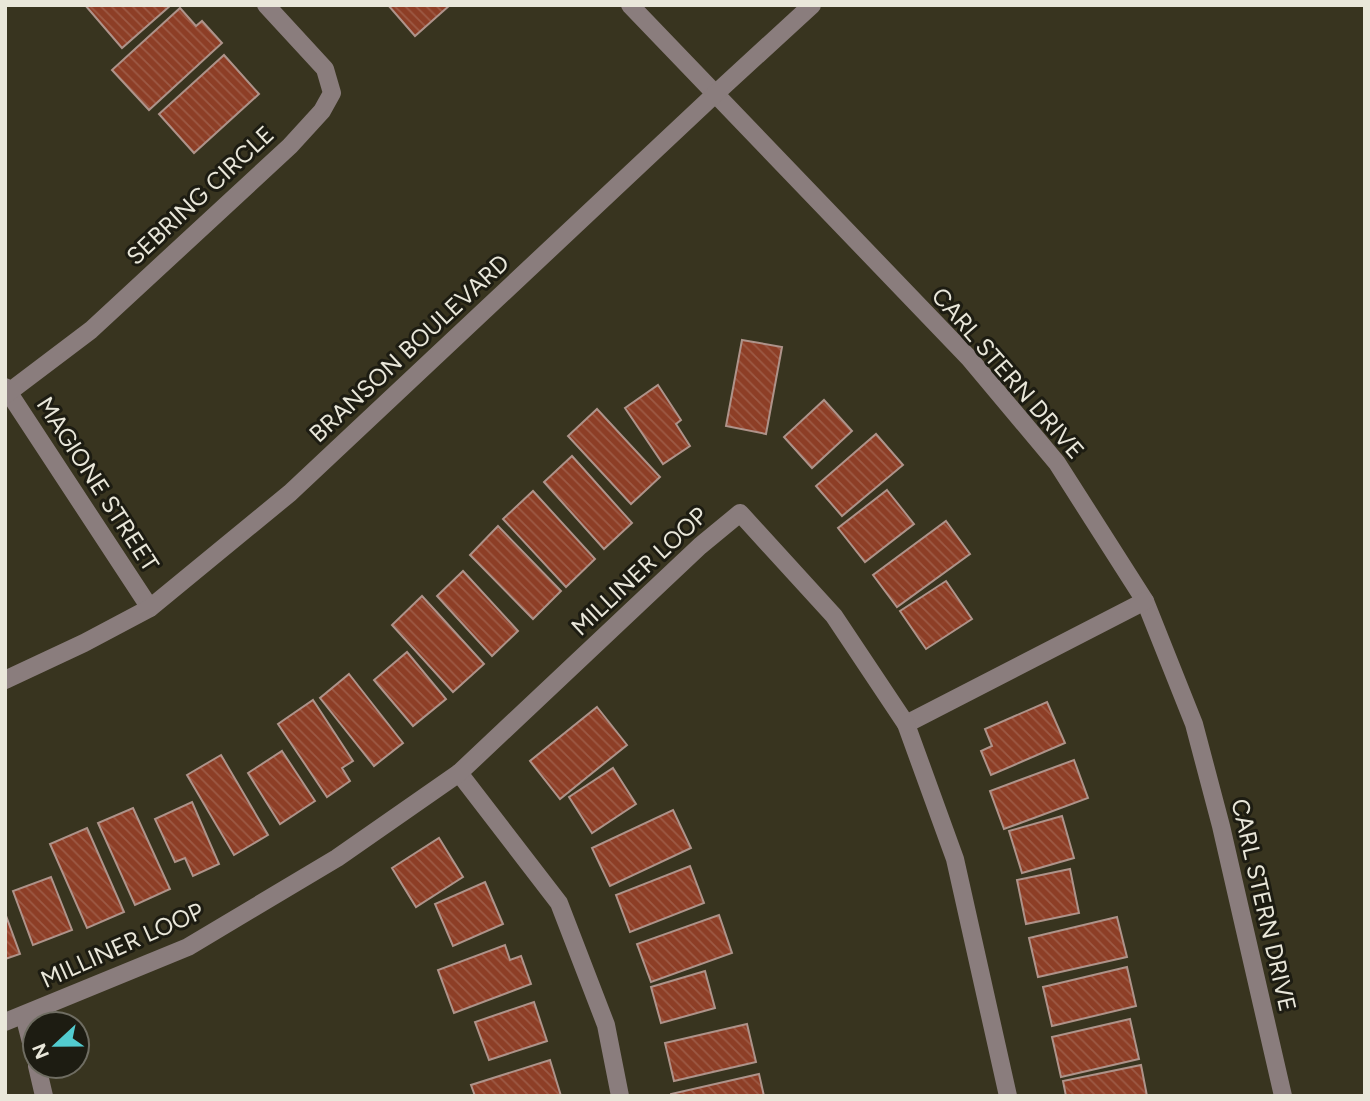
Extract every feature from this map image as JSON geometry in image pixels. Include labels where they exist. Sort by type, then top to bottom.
[{"type":"street","name":"SEBRING CIRCLE","points":[[7,392],[91,330],[290,146],[322,111],[332,93],[325,69],[266,5]]},
{"type":"street","name":"CARL STERN DRIVE","points":[[630,5],[969,358],[1057,463],[1145,601],[1194,724],[1221,825],[1283,1096]]},
{"type":"street","name":"BRANSON BOULEVARD","points":[[5,680],[84,643],[149,608],[290,493],[812,5]]},
{"type":"street","name":"MAGIONE STREET","points":[[7,392],[149,608]]},
{"type":"street","name":"MILLINER LOOP","points":[[36,1010],[188,947],[337,859],[459,773],[700,546],[740,513],[834,616],[906,724],[955,859],[1008,1096]]},
{"type":"street","points":[[906,724],[1145,601]]},
{"type":"street","points":[[459,773],[559,903],[606,1025],[620,1096]]},
{"type":"building","points":[[85,5],[171,5],[122,48]]},
{"type":"building","points":[[388,5],[450,5],[415,36]]},
{"type":"building","points":[[180,8],[196,26],[202,21],[222,43],[149,110],[112,70]]},
{"type":"building","points":[[224,55],[259,94],[194,153],[159,114]]},
{"type":"building","points":[[742,340],[782,347],[766,434],[726,426]]},
{"type":"building","points":[[658,385],[681,420],[676,424],[690,446],[663,464],[625,408]]},
{"type":"building","points":[[824,400],[852,431],[812,468],[784,437]]},
{"type":"building","points":[[597,409],[660,477],[631,504],[568,436]]},
{"type":"building","points":[[876,434],[903,465],[842,516],[816,486]]},
{"type":"building","points":[[572,456],[632,523],[604,549],[544,482]]},
{"type":"building","points":[[887,490],[914,524],[865,562],[838,528]]},
{"type":"building","points":[[533,491],[595,559],[566,587],[503,519]]},
{"type":"building","points":[[946,521],[970,554],[897,607],[873,575]]},
{"type":"building","points":[[498,526],[561,591],[533,619],[470,555]]},
{"type":"building","points":[[463,571],[518,631],[492,656],[437,596]]},
{"type":"building","points":[[946,581],[972,619],[926,649],[900,611]]},
{"type":"building","points":[[422,596],[484,664],[453,692],[392,625]]},
{"type":"building","points":[[407,652],[446,699],[413,726],[374,680]]},
{"type":"building","points":[[349,674],[403,743],[374,766],[320,698]]},
{"type":"building","points":[[313,700],[353,761],[342,768],[350,781],[327,797],[278,724]]},
{"type":"building","points":[[1047,702],[1065,743],[991,775],[981,751],[992,746],[985,729]]},
{"type":"building","points":[[597,707],[627,745],[560,799],[530,761]]},
{"type":"building","points":[[282,751],[315,801],[280,824],[248,773]]},
{"type":"building","points":[[221,755],[268,835],[234,855],[187,775]]},
{"type":"building","points":[[1074,760],[1088,798],[1004,829],[990,791]]},
{"type":"building","points":[[613,768],[636,804],[592,833],[569,797]]},
{"type":"building","points":[[192,802],[219,864],[193,876],[185,858],[175,862],[155,819]]},
{"type":"building","points":[[133,808],[170,889],[135,905],[98,823]]},
{"type":"building","points":[[673,810],[691,848],[610,886],[592,848]]},
{"type":"building","points":[[1062,816],[1074,858],[1022,873],[1009,831]]},
{"type":"building","points":[[87,828],[124,912],[87,928],[50,844]]},
{"type":"building","points":[[439,838],[463,877],[416,907],[392,868]]},
{"type":"building","points":[[690,866],[704,903],[630,932],[616,895]]},
{"type":"building","points":[[1070,869],[1079,913],[1026,924],[1017,880]]},
{"type":"building","points":[[51,877],[72,930],[33,945],[13,891]]},
{"type":"building","points":[[485,882],[503,924],[453,946],[435,904]]},
{"type":"building","points":[[5,913],[20,954],[5,959]]},
{"type":"building","points":[[719,915],[732,953],[651,982],[637,944]]},
{"type":"building","points":[[1117,917],[1127,957],[1038,977],[1029,938]]},
{"type":"building","points":[[505,945],[510,960],[521,956],[531,984],[454,1013],[438,970]]},
{"type":"building","points":[[1127,967],[1136,1006],[1052,1026],[1043,987]]},
{"type":"building","points":[[705,971],[715,1008],[661,1023],[651,987]]},
{"type":"building","points":[[534,1002],[547,1041],[489,1060],[475,1022]]},
{"type":"building","points":[[1130,1019],[1139,1059],[1061,1077],[1052,1037]]},
{"type":"building","points":[[747,1024],[756,1062],[674,1081],[665,1043]]},
{"type":"building","points":[[550,1060],[561,1096],[475,1096],[471,1085]]},
{"type":"building","points":[[1141,1065],[1147,1096],[1066,1096],[1063,1081]]},
{"type":"building","points":[[759,1074],[764,1096],[671,1096],[671,1094]]}]
